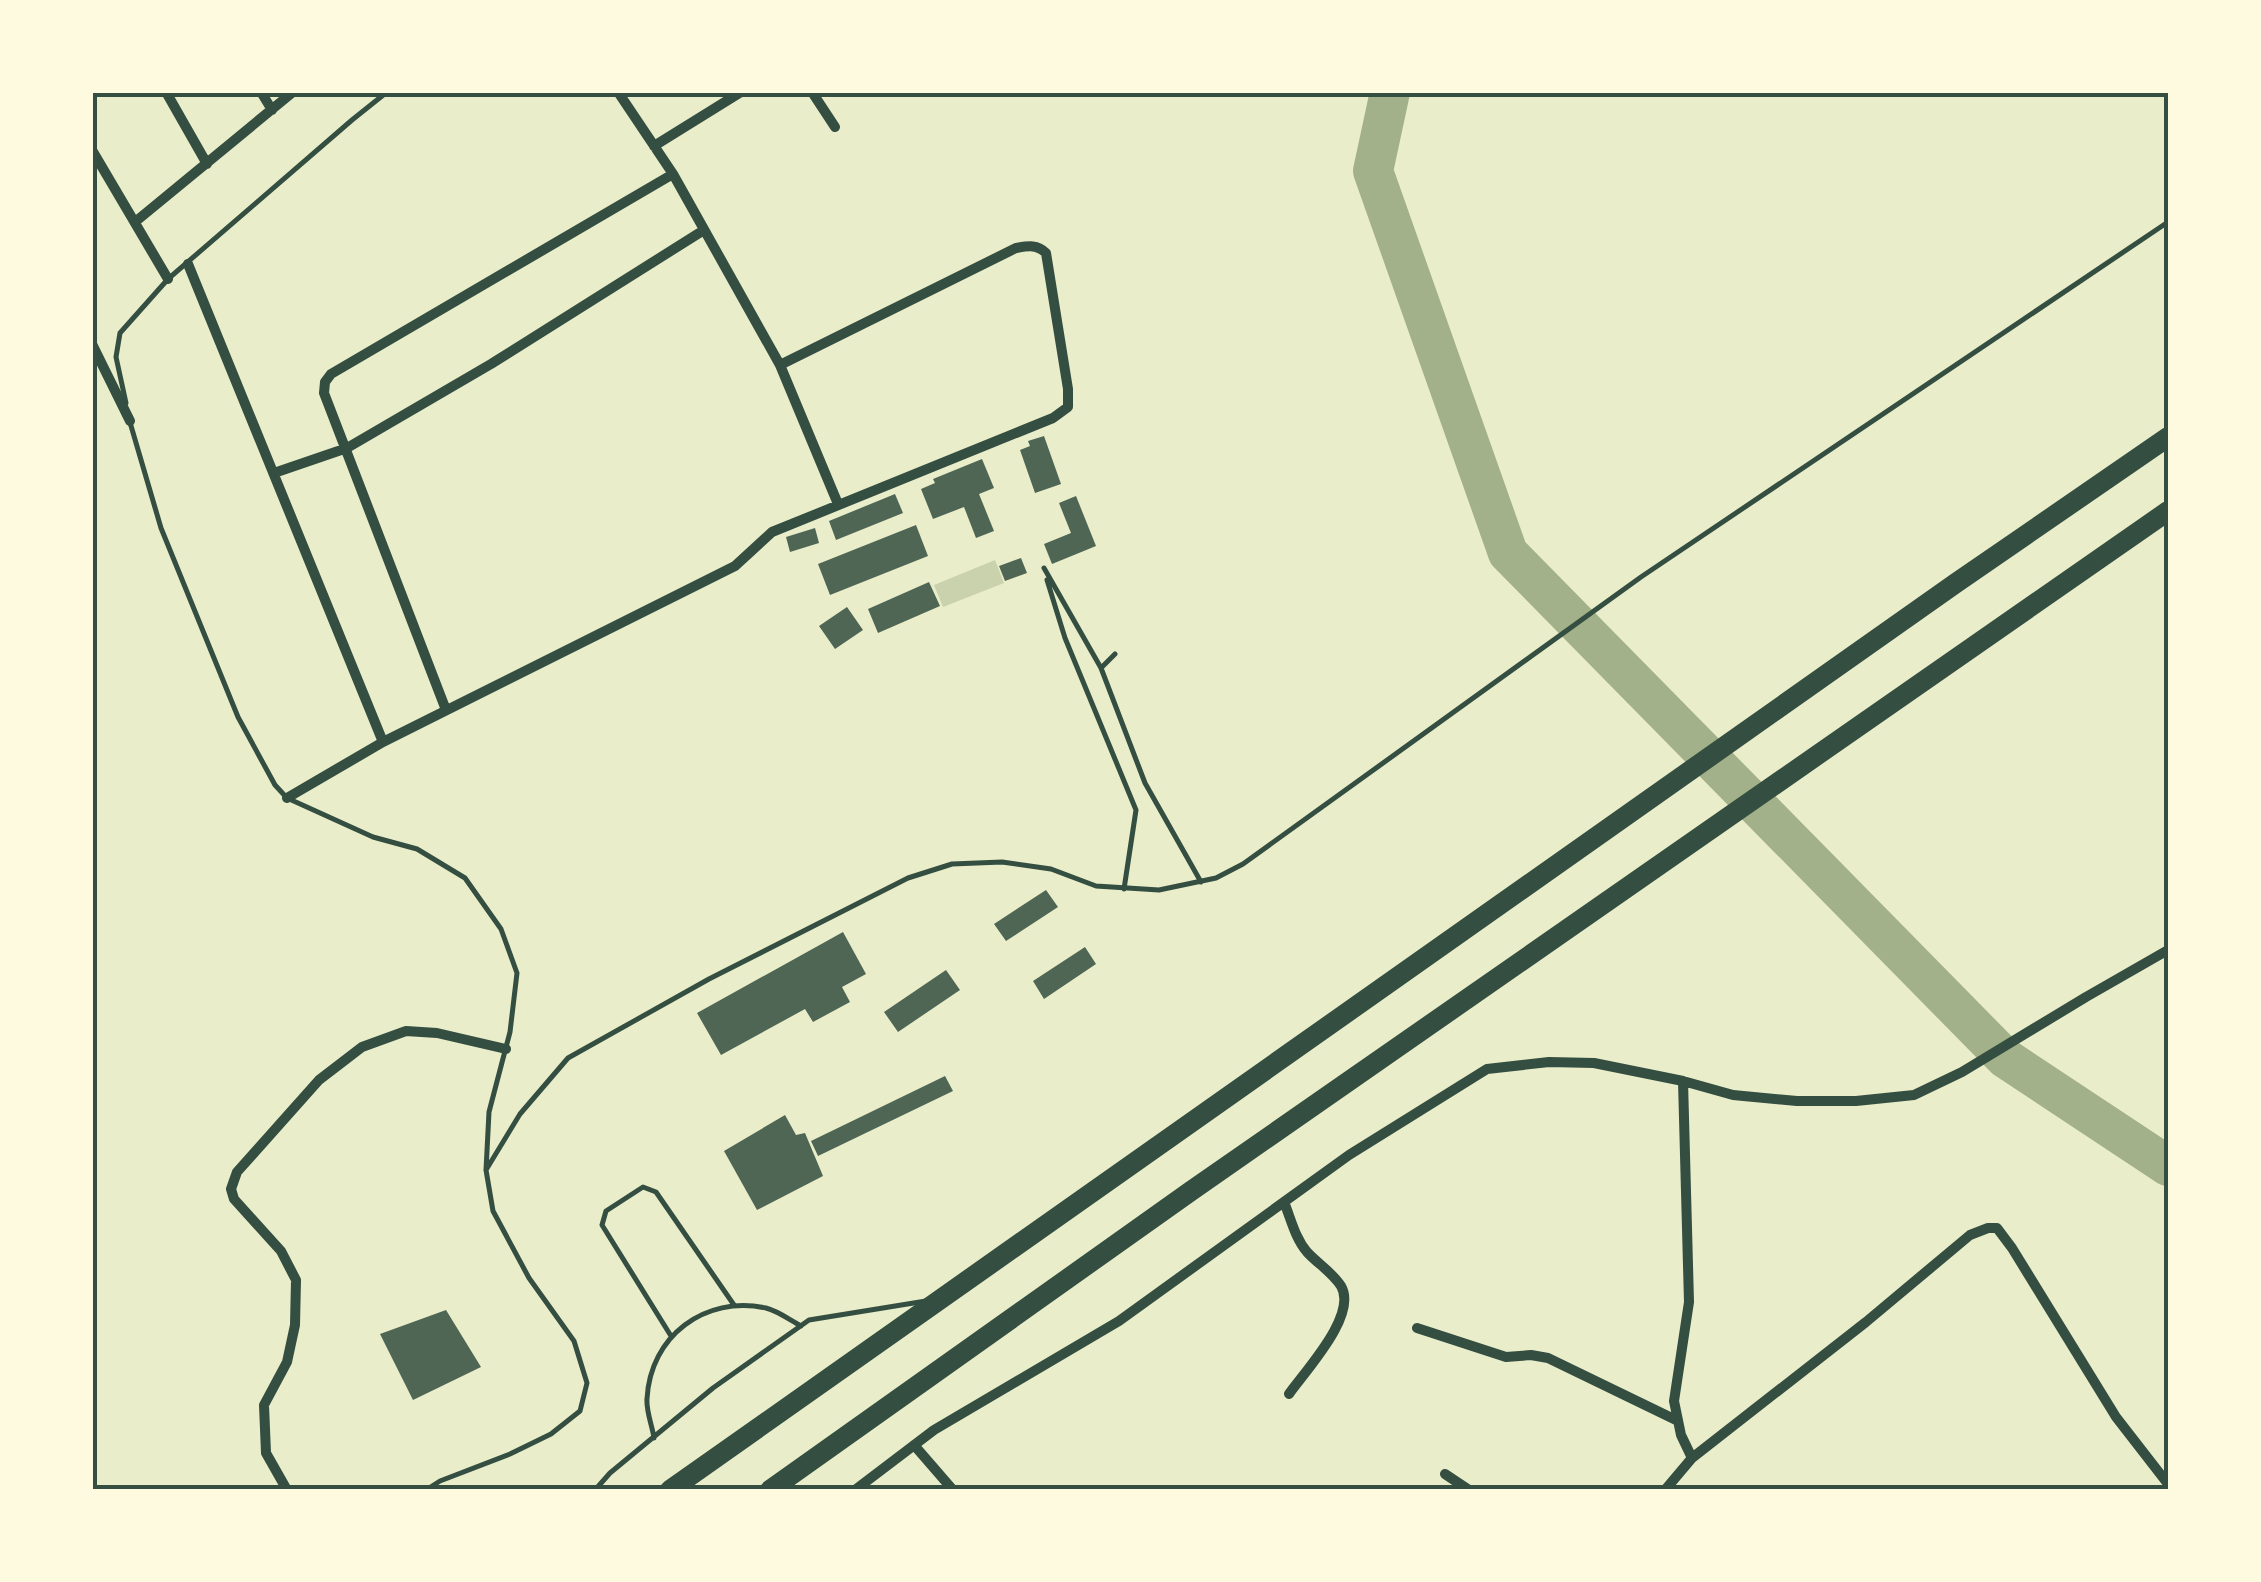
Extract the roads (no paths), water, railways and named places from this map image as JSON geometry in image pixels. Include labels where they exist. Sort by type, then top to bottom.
[{"type":"highway","points":[[670,1490],[2168,436]]},
{"type":"highway","points":[[770,1490],[1190,1191],[2168,511]]},
{"type":"street","points":[[166,92],[207,164]]},
{"type":"street","points":[[261,92],[272,110]]},
{"type":"street","points":[[134,222],[294,92]]},
{"type":"street","points":[[618,92],[673,174],[780,365],[838,504]]},
{"type":"street","points":[[654,146],[742,92]]},
{"type":"street","points":[[812,92],[835,127]]},
{"type":"street","points":[[92,150],[168,279]]},
{"type":"street","points":[[446,710],[324,393],[324,382],[331,374],[673,174]]},
{"type":"street","points":[[274,474],[346,448],[492,364],[704,230]]},
{"type":"street","points":[[288,798],[384,742],[735,566],[772,532],[1053,418],[1068,407],[1046,252],[1040,247],[1016,248],[780,365]]},
{"type":"street","points":[[188,264],[384,742]]},
{"type":"street","points":[[92,344],[130,421]]},
{"type":"street","points":[[854,1490],[934,1430],[1118,1321],[1350,1155],[1487,1069],[1549,1062],[1594,1063],[1733,1095],[1797,1101],[1856,1101],[1914,1095],[1962,1072],[2168,950]]},
{"type":"street","points":[[287,1490],[266,1453],[264,1405],[287,1362],[295,1325],[296,1280],[281,1251],[234,1199],[230,1189],[236,1172],[320,1080],[362,1047],[406,1031],[437,1033],[506,1049]]},
{"type":"street","points":[[1683,1082],[1689,1302],[1674,1401],[1676,1420],[1692,1458]]},
{"type":"street","points":[[1284,1202],[1306,1251],[1342,1288],[1346,1303],[1340,1322],[1288,1394]]},
{"type":"street","points":[[1666,1490],[1692,1458],[1970,1235],[1988,1228],[1998,1228],[2116,1417],[2168,1484]]},
{"type":"street","points":[[1417,1328],[1506,1356],[1548,1358],[1676,1420]]},
{"type":"street","points":[[914,1445],[953,1490]]},
{"type":"street","points":[[1444,1474],[1468,1490]]},
{"type":"lane","points":[[388,92],[168,279],[120,333],[116,357],[161,528],[238,717],[275,785],[288,798],[373,838],[417,849],[465,878],[501,929],[517,973],[510,1032],[489,1112],[486,1170],[493,1211],[528,1278],[574,1341],[587,1384],[580,1410],[552,1434],[426,1490]]},
{"type":"lane","points":[[486,1170],[520,1114],[568,1058],[708,979],[908,878],[952,864],[1002,862],[1051,868],[1096,886],[1159,890],[1216,878],[1243,864],[1641,577],[2168,222]]},
{"type":"lane","points":[[1124,889],[1136,810],[1066,638],[1044,568],[1101,668],[1145,784],[1201,882]]},
{"type":"lane","points":[[1101,668],[1115,654]]},
{"type":"lane","points":[[670,1336],[602,1225],[606,1211],[643,1187],[656,1192],[734,1304]]},
{"type":"lane","points":[[594,1490],[713,1388],[810,1320],[940,1298]]},
{"type":"lane","points":[[654,1438],[646,1402],[652,1367],[670,1336],[699,1314],[734,1304],[770,1308],[801,1326]]},
{"type":"waterway","points":[[1390,92],[1373,171],[1508,553],[2005,1058],[2168,1166]]}]
